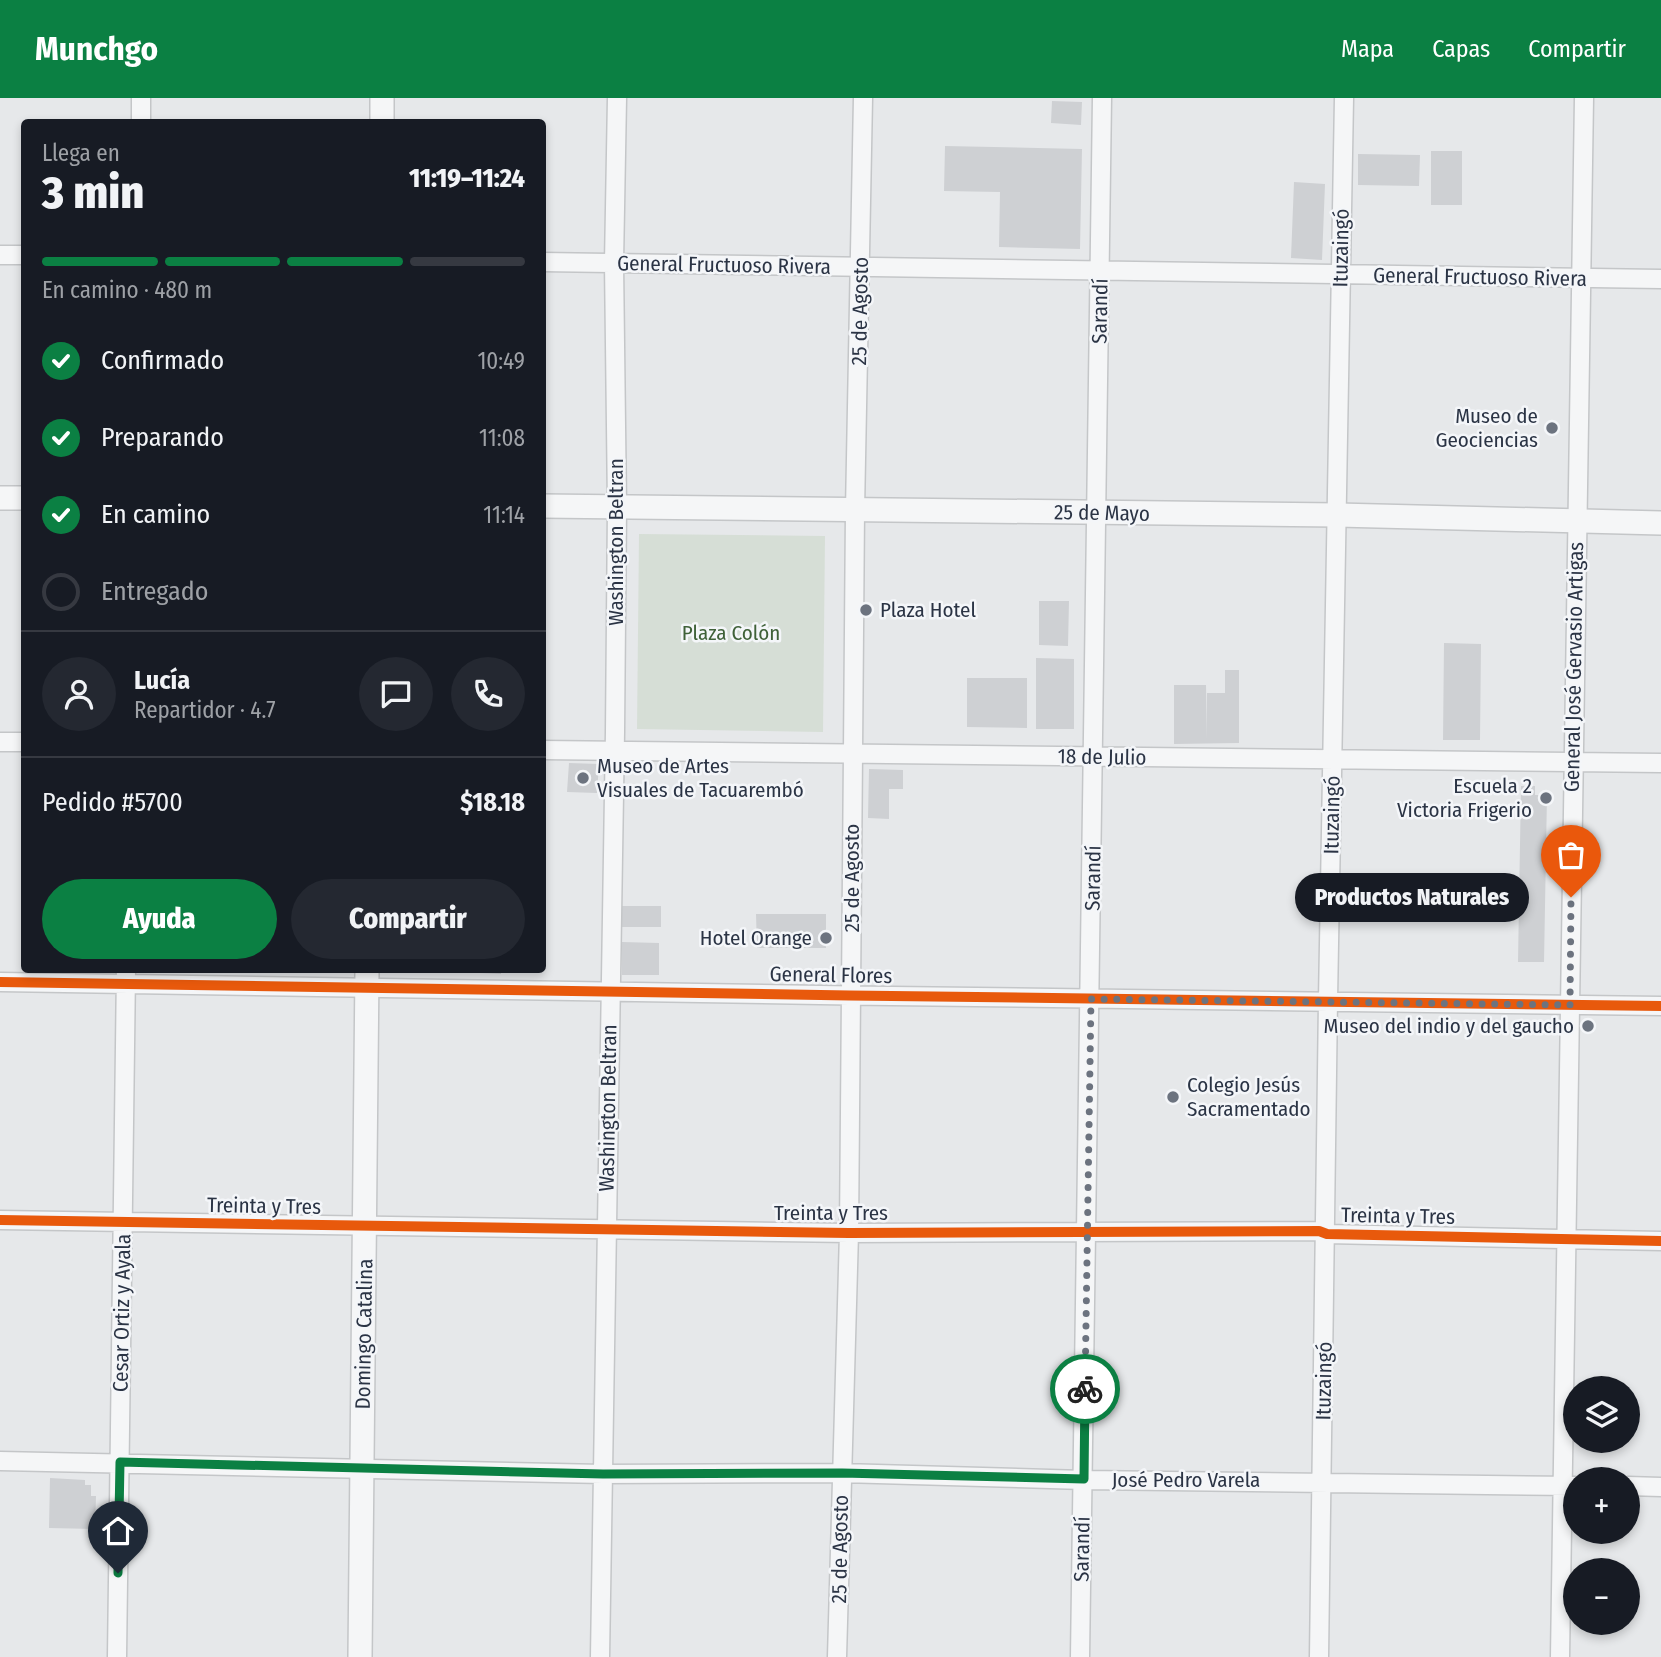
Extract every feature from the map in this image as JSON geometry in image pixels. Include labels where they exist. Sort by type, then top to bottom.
[{"type":"street","points":[[141,98],[141,119]]},
{"type":"street","points":[[382,98],[382,119]]},
{"type":"street","name":"Washington Beltran","points":[[600,1657],[617,507],[614,262],[617,98]]},
{"type":"street","name":"25 de Agosto","points":[[837,1657],[849,1233],[852,753],[863,98]]},
{"type":"street","name":"Sarandí","points":[[1080,1657],[1102,98]]},
{"type":"street","name":"Ituzaingó","points":[[1319,1657],[1344,98]]},
{"type":"street","name":"General José Gervasio Artigas","points":[[1569,1467],[1566,1240],[1575,521],[1584,98]]},
{"type":"street","points":[[0,255],[21,255]]},
{"type":"street","name":"General Fructuoso Rivera","points":[[546,262],[1661,279]]},
{"type":"street","points":[[0,498],[21,498]]},
{"type":"street","name":"25 de Mayo","points":[[546,506],[1338,515],[1661,523]]},
{"type":"street","points":[[0,742],[21,743]]},
{"type":"street","name":"18 de Julio","points":[[546,750],[1661,763]]},
{"type":"street","name":"General Flores","points":[[0,982],[126,977],[367,978],[611,993],[1661,1006]]},
{"type":"street","name":"Cesar Ortiz y Ayala","points":[[117,1657],[126,977]]},
{"type":"street","name":"Domingo Catalina","points":[[360,1657],[367,1227],[367,978]]},
{"type":"street","name":"Treinta y Tres","points":[[0,1220],[849,1233],[1319,1231],[1327,1234],[1661,1241]]},
{"type":"street","name":"José Pedro Varela","points":[[0,1461],[603,1474],[842,1473],[1563,1486]]},
{"type":"street","points":[[1640,1486],[1661,1487]]},
{"type":"street","name":"General José Gervasio Artigas","points":[[1560,1657],[1566,1544]]},
{"type":"green space","name":"Plaza Colón","points":[[639,534],[825,536],[823,732],[637,729]]},
{"type":"building","points":[[1052,101],[1082,102],[1081,125],[1051,123]]},
{"type":"building","points":[[945,146],[1082,149],[1080,249],[999,247],[1000,192],[944,191]]},
{"type":"building","points":[[1431,151],[1462,151],[1462,205],[1431,205]]},
{"type":"building","points":[[1358,154],[1420,155],[1419,186],[1358,185]]},
{"type":"building","points":[[1294,182],[1325,184],[1322,260],[1291,258]]},
{"type":"building","points":[[1039,601],[1069,601],[1068,646],[1039,645]]},
{"type":"building","points":[[1444,643],[1481,644],[1480,740],[1443,740]]},
{"type":"building","points":[[1036,658],[1074,659],[1074,729],[1036,729]]},
{"type":"building","points":[[1225,670],[1239,670],[1239,743],[1174,744],[1174,685],[1206,685],[1207,739],[1207,693],[1225,693]]},
{"type":"building","points":[[967,678],[1027,678],[1027,728],[967,727]]},
{"type":"building","name":"Museo de Artes Visuales de Tacuarembó","points":[[569,763],[599,764],[597,793],[567,792]]},
{"type":"building","points":[[869,769],[903,770],[903,789],[889,789],[889,819],[868,818]]},
{"type":"building","points":[[1521,786],[1535,786],[1535,795],[1547,795],[1544,962],[1518,962]]},
{"type":"building","points":[[622,906],[661,906],[661,927],[622,927]]},
{"type":"building","points":[[756,914],[826,914],[826,948],[757,948]]},
{"type":"building","points":[[622,942],[659,943],[659,975],[622,975]]},
{"type":"building","points":[[50,1478],[85,1480],[85,1485],[91,1485],[91,1496],[96,1496],[95,1529],[49,1528]]},
{"type":"cycle path","points":[[0,982],[1661,1006]]},
{"type":"cycle path","points":[[0,1220],[849,1233],[1319,1231],[1327,1234],[1661,1241]]},
{"type":"way so far","points":[[1085,1389],[1085,1231],[1091,999],[1570,1005],[1571,897]]},
{"type":"place","name":"Museo de Geociencias","points":[[1552,428]]},
{"type":"place","name":"Plaza Hotel","points":[[866,610]]},
{"type":"place","name":"Museo de Artes Visuales de Tacuarembó","points":[[583,778]]},
{"type":"place","name":"Escuela 2 Victoria Frigerio","points":[[1546,798]]},
{"type":"place","name":"Productos Naturales","points":[[1571,897]]},
{"type":"place","name":"Hotel Orange","points":[[826,938]]},
{"type":"place","name":"Museo del indio y del gaucho","points":[[1588,1026]]},
{"type":"place","name":"Colegio Jesús Sacramentado","points":[[1173,1097]]},
{"type":"route","points":[[118,1573],[120,1462],[603,1474],[842,1473],[1084,1479],[1085,1389]]}]
